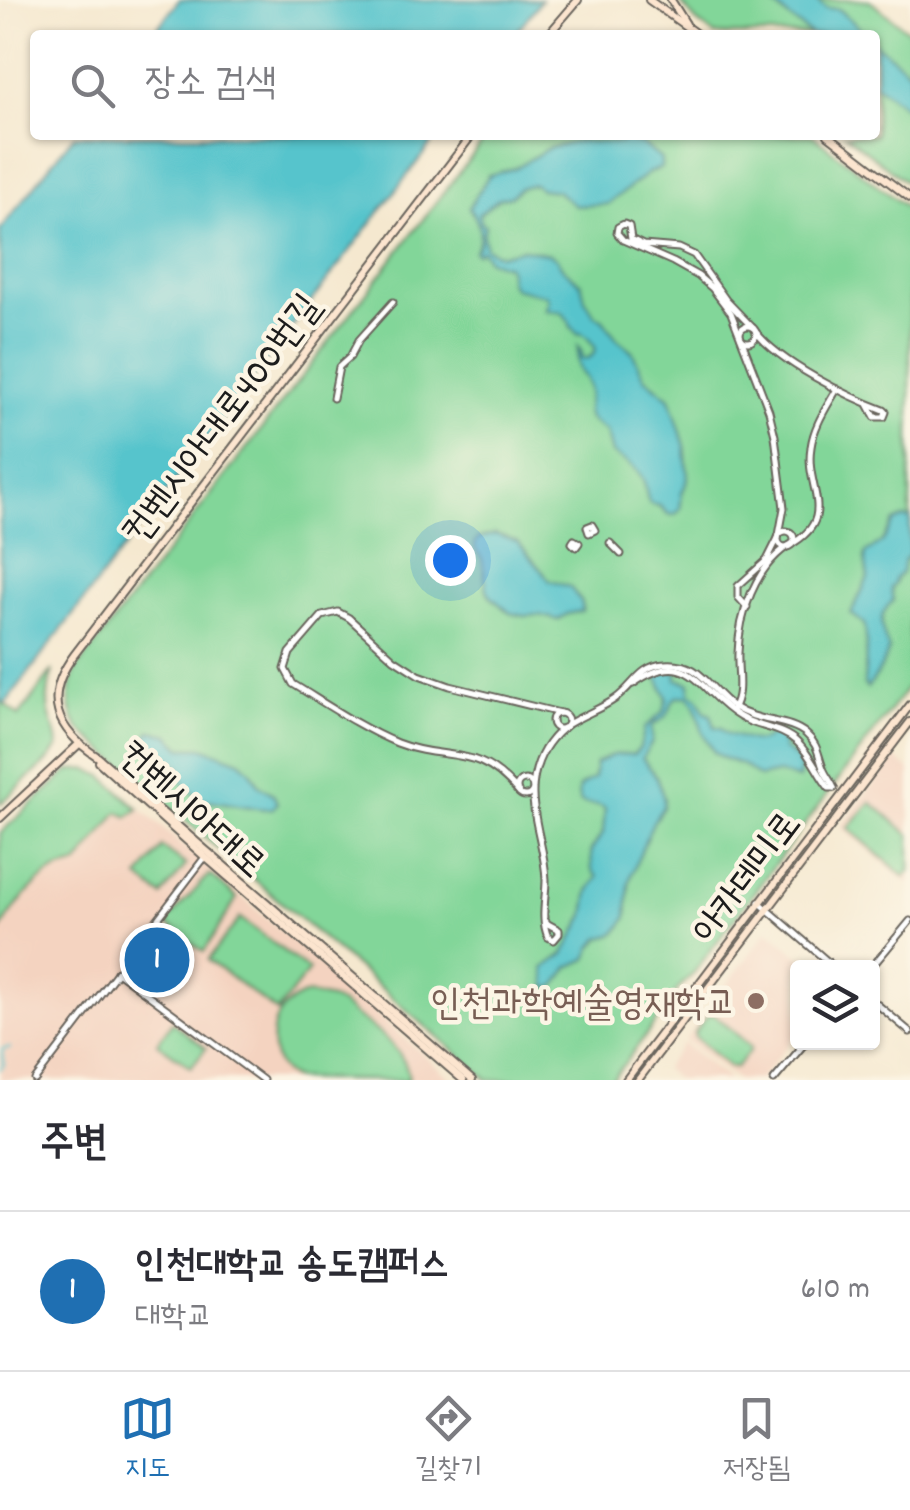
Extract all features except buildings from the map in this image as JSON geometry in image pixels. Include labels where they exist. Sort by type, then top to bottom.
[{"type":"main road","points":[[552,30],[578,0]]},
{"type":"main road","points":[[650,1],[661,4],[669,0],[693,30]]},
{"type":"main road","points":[[650,1],[692,30]]},
{"type":"main road","name":"컨벤시아대로400번길","points":[[79,744],[66,729],[57,705],[58,686],[68,662],[468,140]]},
{"type":"main road","points":[[835,140],[910,198]]},
{"type":"main road","name":"아카데미로","points":[[626,1080],[910,706]]},
{"type":"main road","name":"아카데미로","points":[[638,1080],[910,722]]},
{"type":"main road","points":[[0,818],[79,744],[88,750]]},
{"type":"main road","name":"컨벤시아대로","points":[[88,750],[204,858],[463,1080]]},
{"type":"main road","name":"컨벤시아대로","points":[[88,750],[472,1080]]},
{"type":"street","points":[[740,336],[731,313],[707,282],[622,240],[618,227],[628,226],[631,239],[639,244],[679,248],[694,255],[753,338],[775,436],[784,502],[779,536],[767,560],[738,586],[738,597],[746,606]]},
{"type":"street","points":[[333,398],[339,367],[393,302]]},
{"type":"street","points":[[740,336],[744,327],[753,338],[868,404]]},
{"type":"street","points":[[740,336],[753,338]]},
{"type":"street","points":[[733,710],[740,687],[739,639],[746,606],[767,565],[804,536],[815,520],[818,505],[810,465],[811,444],[818,421],[837,389]]},
{"type":"street","points":[[782,523],[794,539],[789,546]]},
{"type":"street","points":[[779,536],[804,536]]},
{"type":"street","points":[[779,536],[781,544],[789,546]]},
{"type":"street","points":[[610,543],[621,554]]},
{"type":"street","points":[[533,814],[512,782],[491,766],[475,759],[411,748],[378,734],[293,684],[286,675],[287,658],[318,619],[338,612],[401,665],[419,675],[547,712],[592,711]]},
{"type":"street","points":[[559,727],[614,700],[653,670],[673,667],[697,678],[733,710],[750,722],[781,731],[795,740],[829,788],[834,788],[822,768],[818,748],[801,730],[733,710]]},
{"type":"street","points":[[547,712],[559,727]]},
{"type":"street","points":[[544,918],[545,868],[533,814],[532,788],[534,770],[543,750],[567,717],[562,713]]},
{"type":"street","points":[[559,727],[562,713]]},
{"type":"street","points":[[795,740],[801,730]]},
{"type":"street","points":[[808,754],[818,748]]},
{"type":"street","points":[[520,794],[517,787],[534,770]]},
{"type":"street","points":[[512,782],[523,781],[532,788]]},
{"type":"street","points":[[520,794],[530,794],[532,788]]},
{"type":"street","points":[[35,1080],[204,858]]},
{"type":"street","points":[[760,902],[826,960]]},
{"type":"street","points":[[878,960],[910,922]]},
{"type":"street","points":[[118,972],[262,1080]]},
{"type":"street","points":[[880,1007],[910,1032]]},
{"type":"street","points":[[774,1080],[799,1050]]},
{"type":"shaded area","points":[[894,757],[910,770],[910,885],[841,827]]},
{"type":"shaded area","points":[[87,769],[103,776],[452,1080],[0,1080],[0,833],[70,770]]},
{"type":"shaded area","name":"인천과학예술영재학교","points":[[768,930],[804,960],[790,960],[790,1042],[759,1080],[738,1080],[685,1040]]},
{"type":"shaded area","points":[[683,1043],[729,1080],[678,1080],[664,1069]]},
{"type":"green space","points":[[678,0],[869,0],[910,32],[910,185],[852,140],[880,140],[880,30],[708,30]]},
{"type":"green space","points":[[484,140],[819,140],[910,210],[910,684],[612,1080],[488,1080],[79,729],[70,707],[75,671]]},
{"type":"green space","points":[[53,670],[48,702],[58,747],[0,804],[0,700],[19,716]]},
{"type":"green space","points":[[87,769],[103,776],[139,809],[128,817],[118,812],[78,864],[58,870],[38,883],[0,931],[0,833],[65,774]]},
{"type":"green space","points":[[871,802],[910,835],[910,871],[905,877],[848,828]]},
{"type":"green space","points":[[162,847],[186,865],[162,896],[139,878]]},
{"type":"green space","points":[[210,874],[237,898],[204,952],[165,923]]},
{"type":"green space","points":[[240,918],[309,970],[277,1012],[208,960]]},
{"type":"green space","points":[[307,994],[341,1004],[384,1037],[401,1056],[409,1080],[301,1079],[287,1074],[273,1052],[274,1025],[284,1008]]},
{"type":"green space","points":[[709,1014],[750,1046],[736,1067],[729,1067],[695,1037],[694,1032]]},
{"type":"green space","points":[[172,1022],[206,1048],[191,1067],[157,1043]]},
{"type":"water","points":[[179,0],[541,0],[518,30],[156,30]]},
{"type":"water","points":[[767,0],[816,0],[826,8],[839,9],[862,30],[805,30]]},
{"type":"water","points":[[880,47],[910,72],[910,111],[880,88]]},
{"type":"water","points":[[70,140],[434,140],[5,704],[0,700],[0,230]]},
{"type":"water","points":[[627,140],[642,144],[661,159],[661,168],[648,173],[608,204],[575,206],[557,191],[534,184],[498,199],[479,214],[485,225],[486,248],[499,255],[523,249],[556,258],[581,283],[594,314],[632,351],[645,378],[670,398],[685,446],[688,479],[680,510],[674,515],[650,504],[640,475],[612,453],[606,431],[589,418],[589,388],[578,366],[578,347],[581,359],[591,356],[595,347],[571,327],[562,312],[545,310],[549,301],[546,295],[514,288],[508,266],[488,260],[482,250],[474,251],[479,229],[469,208],[489,175],[515,168],[549,148],[579,141]]},
{"type":"water","points":[[910,518],[910,555],[891,588],[893,601],[882,618],[889,650],[867,688],[865,628],[851,614],[868,578],[866,553],[882,542],[894,522]]},
{"type":"water","points":[[495,534],[518,542],[550,581],[570,587],[582,603],[582,611],[558,620],[524,616],[510,613],[491,597],[475,543]]},
{"type":"water","points":[[677,672],[677,679],[690,683],[690,693],[711,715],[715,727],[755,741],[773,734],[781,738],[784,750],[799,765],[799,779],[778,773],[759,777],[743,765],[723,758],[714,752],[703,733],[695,705],[688,696],[673,700],[668,714],[652,726],[652,742],[642,758],[656,776],[664,799],[632,873],[627,917],[619,930],[601,938],[587,959],[569,967],[557,985],[549,988],[544,968],[564,954],[585,915],[589,891],[598,877],[592,870],[591,850],[603,833],[605,808],[582,803],[579,787],[594,778],[596,763],[613,755],[634,754],[640,748],[645,728],[664,711],[666,702],[656,674]]},
{"type":"water","points":[[151,731],[169,735],[182,748],[205,748],[240,761],[277,803],[273,808],[263,809],[201,799],[183,783],[180,766],[152,746],[147,736]]},
{"type":"waterway","points":[[0,1069],[4,1064],[2,1049],[10,1048]]},
{"type":"place","name":"인천대학교 송도캠퍼스","points":[[157,960]]},
{"type":"place","name":"인천과학예술영재학교","points":[[756,1001]]}]
